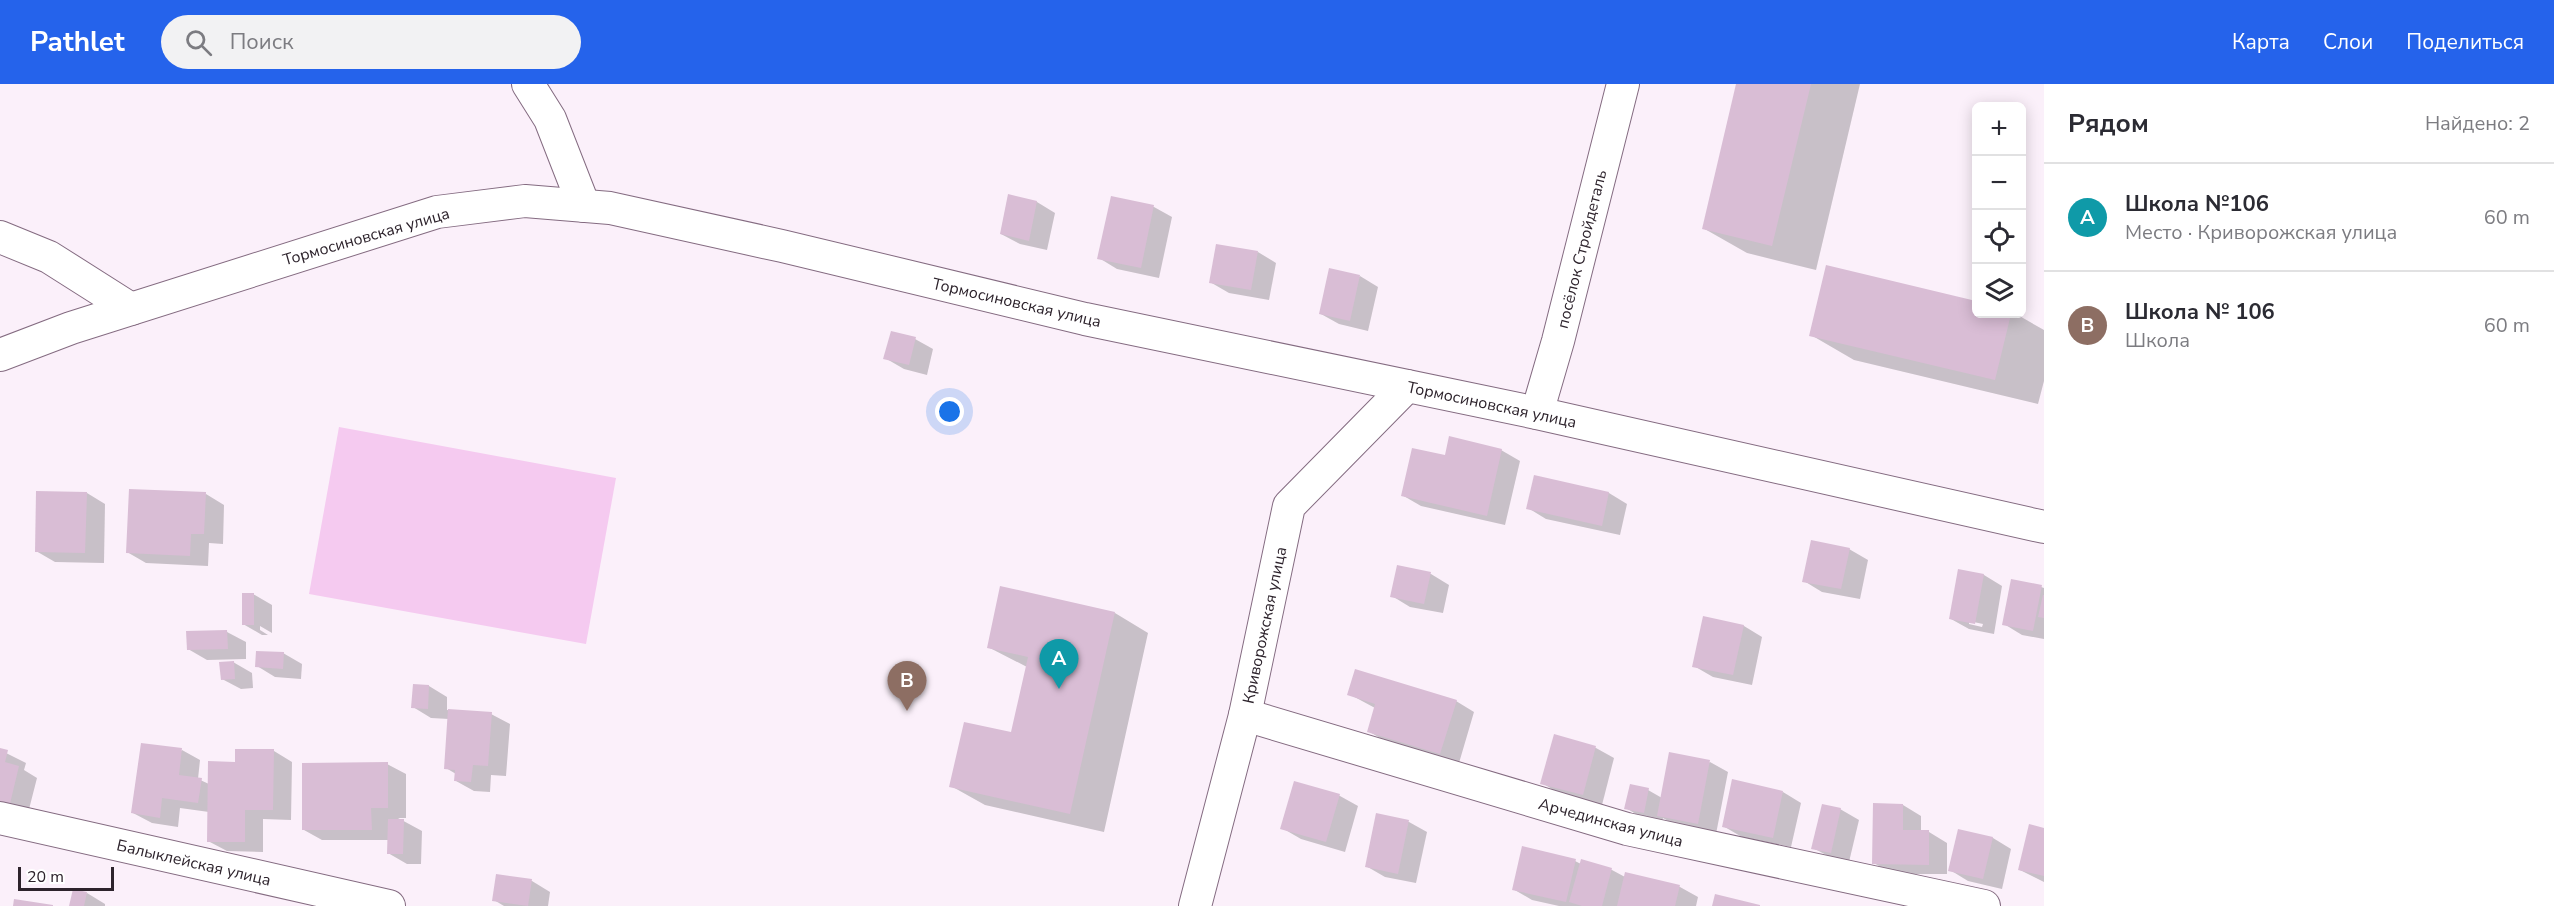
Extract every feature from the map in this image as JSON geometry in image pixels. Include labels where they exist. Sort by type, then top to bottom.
[{"type":"street","points":[[528,84],[550,119],[584,206]]},
{"type":"street","name":"посёлок Стройдеталь","points":[[1537,412],[1558,341],[1623,84]]},
{"type":"street","name":"Тормосиновская улица","points":[[0,355],[71,328],[437,212],[525,201],[610,208],[771,243],[1085,319],[1537,412],[2044,527]]},
{"type":"street","points":[[0,237],[49,257],[131,309]]},
{"type":"street","name":"Криворожская улица","points":[[1195,906],[1245,715],[1289,506],[1407,386]]},
{"type":"street","name":"Арчединская улица","points":[[1245,715],[1628,829],[1984,906]]},
{"type":"street","name":"Балыклейская улица","points":[[0,818],[389,906]]},
{"type":"shaded area","points":[[339,427],[616,478],[586,644],[309,594]]},
{"type":"building","points":[[1736,84],[1811,84],[1772,246],[1702,229]]},
{"type":"building","points":[[1008,194],[1037,201],[1029,241],[1000,234]]},
{"type":"building","points":[[1111,196],[1154,205],[1141,268],[1097,259]]},
{"type":"building","points":[[1216,244],[1258,251],[1251,290],[1209,283]]},
{"type":"building","points":[[1826,265],[1972,300],[1972,318],[2010,318],[1995,380],[1809,336]]},
{"type":"building","points":[[1329,268],[1360,275],[1350,321],[1319,314]]},
{"type":"building","points":[[891,331],[916,337],[909,365],[883,359]]},
{"type":"building","points":[[1449,436],[1502,449],[1487,516],[1401,496],[1412,448],[1445,455]]},
{"type":"building","points":[[1534,475],[1609,492],[1602,526],[1526,509]]},
{"type":"building","points":[[129,489],[206,492],[204,534],[191,534],[190,556],[126,553]]},
{"type":"building","points":[[36,491],[87,492],[85,553],[35,552]]},
{"type":"building","points":[[1811,540],[1850,548],[1841,589],[1802,582]]},
{"type":"building","points":[[1397,565],[1431,572],[1424,604],[1390,597]]},
{"type":"building","points":[[1958,569],[1984,574],[1975,624],[1949,619]]},
{"type":"building","points":[[2011,579],[2042,585],[2033,631],[2002,625]]},
{"type":"building","points":[[1000,586],[1115,612],[1070,814],[949,787],[964,722],[1011,732],[1028,657],[987,648]]},
{"type":"building","points":[[242,593],[254,593],[254,625],[242,625]]},
{"type":"building","points":[[2044,595],[2044,618],[2038,617]]},
{"type":"building","points":[[1703,616],[1744,625],[1733,675],[1692,667]]},
{"type":"building","points":[[227,630],[228,649],[187,650],[186,631]]},
{"type":"building","points":[[256,651],[284,652],[283,669],[255,667]]},
{"type":"building","points":[[234,661],[235,679],[221,680],[219,662]]},
{"type":"building","points":[[1355,669],[1457,700],[1440,754],[1367,732],[1375,704],[1347,695]]},
{"type":"building","points":[[413,684],[429,685],[428,709],[411,708]]},
{"type":"building","points":[[448,709],[492,712],[488,766],[473,765],[471,782],[454,781],[455,770],[444,769]]},
{"type":"building","points":[[1554,734],[1596,746],[1583,795],[1540,784]]},
{"type":"building","points":[[141,743],[182,748],[179,775],[202,778],[198,803],[162,798],[160,818],[131,813]]},
{"type":"building","points":[[0,748],[8,750],[5,762],[19,766],[8,812],[0,810]]},
{"type":"building","points":[[235,749],[274,749],[273,810],[245,810],[245,842],[207,842],[208,761],[235,762]]},
{"type":"building","points":[[1669,752],[1710,760],[1698,824],[1657,816]]},
{"type":"building","points":[[388,762],[388,808],[371,808],[372,830],[302,830],[302,763]]},
{"type":"building","points":[[1732,779],[1783,791],[1773,838],[1722,827]]},
{"type":"building","points":[[1294,781],[1340,794],[1326,842],[1280,829]]},
{"type":"building","points":[[1630,784],[1649,788],[1644,813],[1624,809]]},
{"type":"building","points":[[1873,803],[1903,804],[1903,830],[1929,830],[1929,865],[1872,864]]},
{"type":"building","points":[[1822,804],[1841,808],[1831,853],[1811,849]]},
{"type":"building","points":[[1376,813],[1409,820],[1398,874],[1365,867]]},
{"type":"building","points":[[388,819],[404,819],[403,854],[387,854]]},
{"type":"building","points":[[2029,824],[2044,828],[2044,876],[2018,870]]},
{"type":"building","points":[[1958,829],[1993,837],[1983,879],[1948,871]]},
{"type":"building","points":[[1522,846],[1576,859],[1566,902],[1512,890]]},
{"type":"building","points":[[1581,859],[1612,868],[1602,906],[1582,906],[1569,902]]},
{"type":"building","points":[[1625,872],[1680,885],[1675,906],[1617,906]]},
{"type":"building","points":[[496,874],[532,879],[528,906],[492,901]]},
{"type":"building","points":[[73,889],[87,892],[84,906],[69,906]]},
{"type":"building","points":[[1715,894],[1760,905],[1760,906],[1712,906]]},
{"type":"building","points":[[14,899],[53,905],[53,906],[13,906]]},
{"type":"place","name":"Школа №106","points":[[1059,689]]},
{"type":"place","name":"Школа № 106","points":[[907,711]]}]
